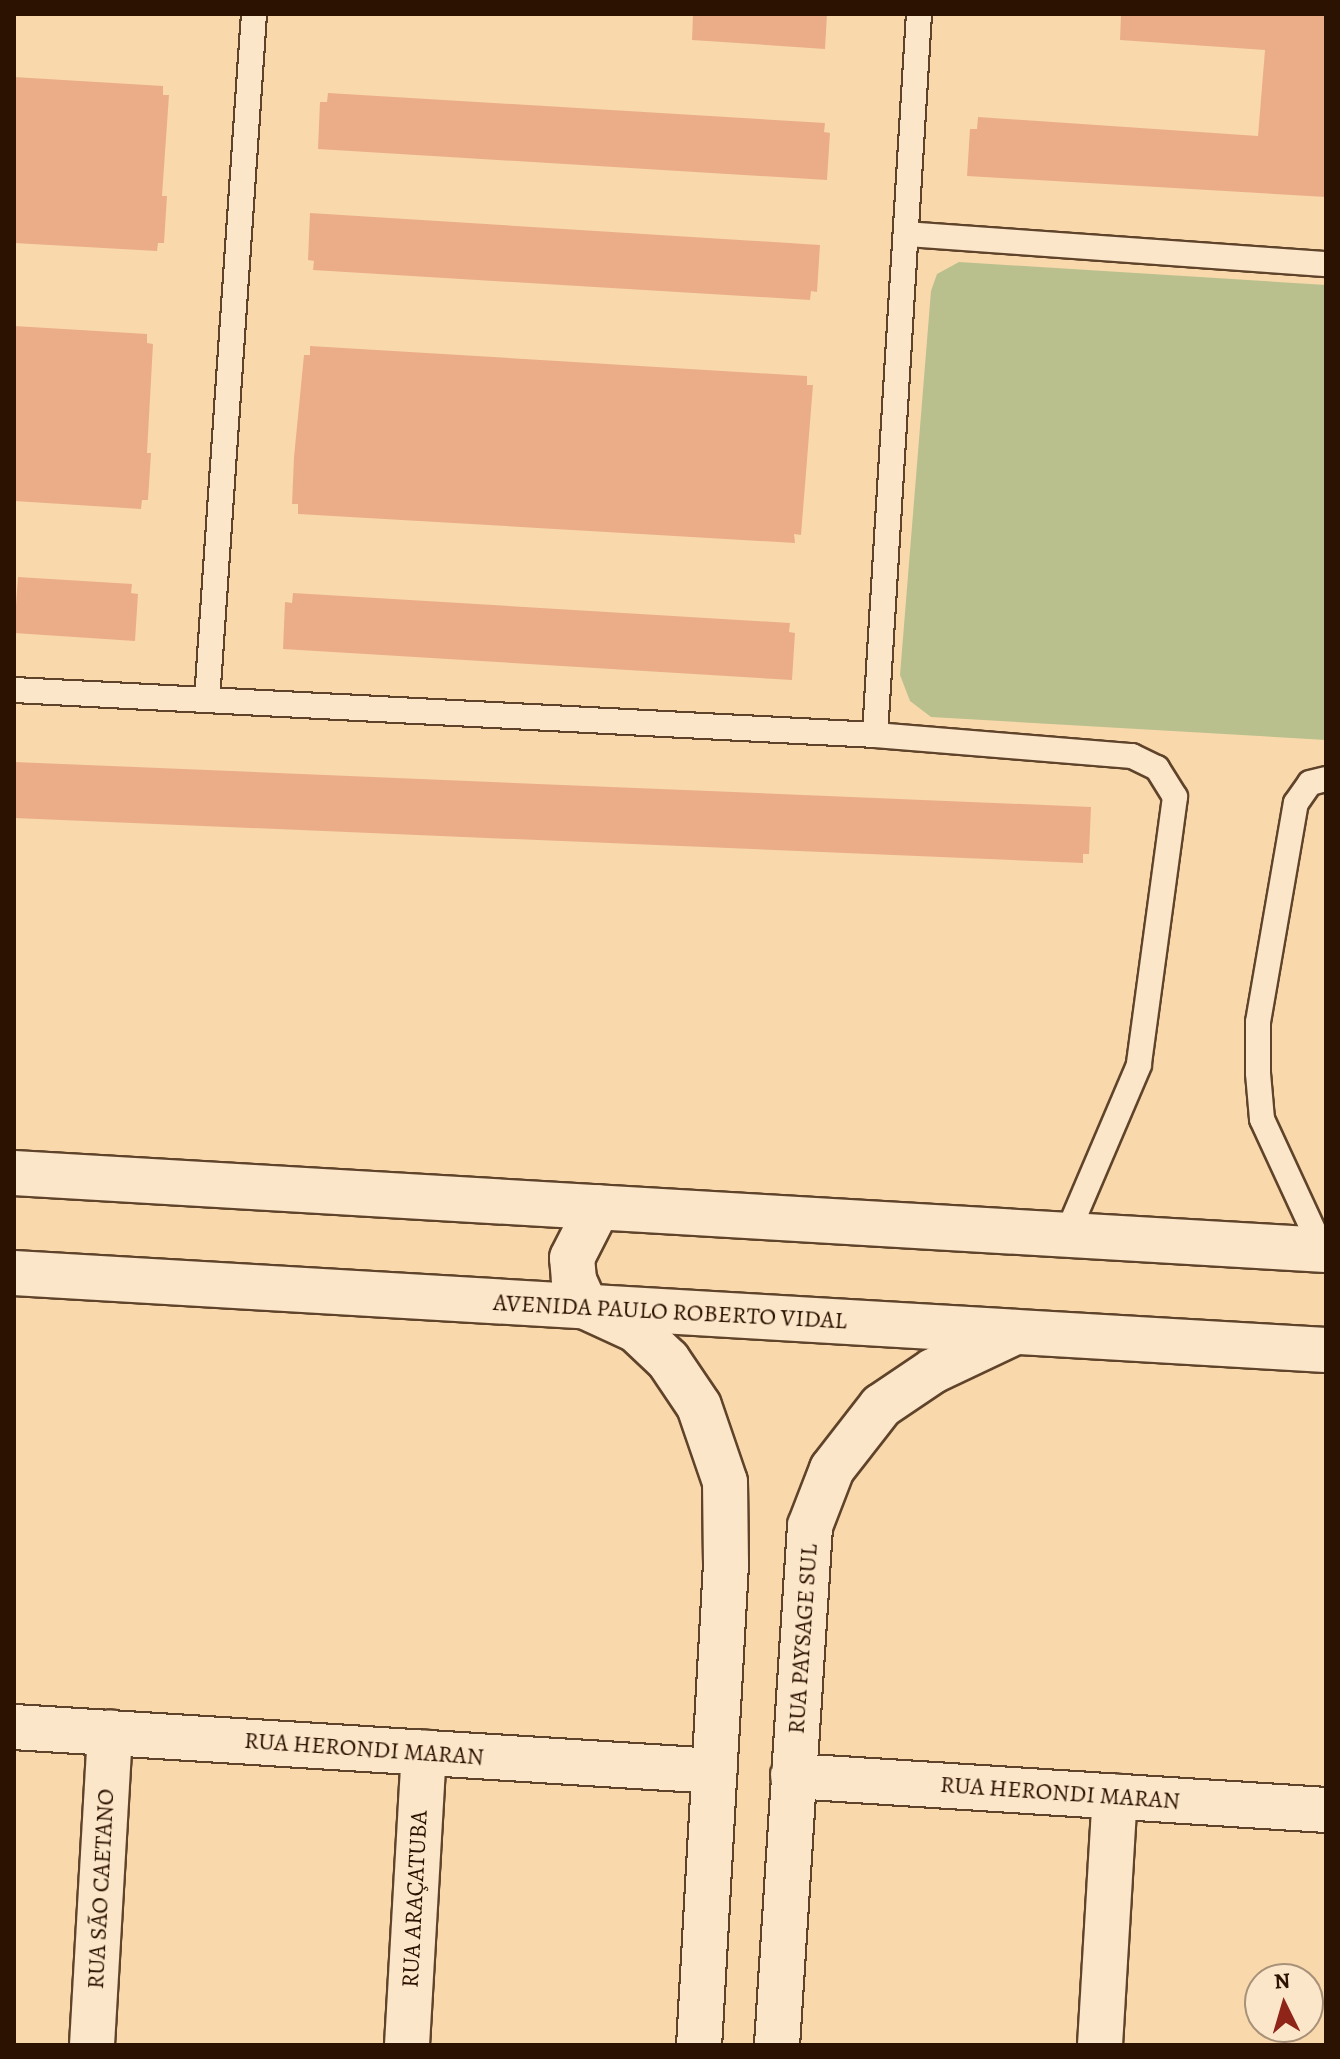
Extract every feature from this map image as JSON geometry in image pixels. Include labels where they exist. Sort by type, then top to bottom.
[{"type":"street","points":[[14,1173],[1324,1250]]},
{"type":"street","points":[[598,1207],[572,1258],[574,1280],[586,1307],[636,1330],[668,1360],[699,1406],[725,1482],[715,1771],[699,2045]]},
{"type":"street","name":"AVENIDA PAULO ROBERTO VIDAL","points":[[14,1273],[1326,1350]]},
{"type":"street","name":"RUA PAYSAGE SUL","points":[[777,2045],[810,1526],[832,1469],[881,1406],[933,1371],[1015,1332]]},
{"type":"street","name":"RUA HERONDI MARAN","points":[[14,1727],[715,1771]]},
{"type":"street","name":"RUA SÃO CAETANO","points":[[92,2045],[110,1733]]},
{"type":"street","name":"RUA ARAÇATUBA","points":[[407,2045],[424,1752]]},
{"type":"street","name":"RUA HERONDI MARAN","points":[[793,1776],[1326,1810]]},
{"type":"street","points":[[1100,2045],[1115,1796]]},
{"type":"lane","points":[[207,700],[254,14]]},
{"type":"lane","points":[[875,735],[919,14]]},
{"type":"lane","points":[[906,234],[1326,264]]},
{"type":"lane","points":[[14,690],[875,735],[1132,756],[1157,768],[1175,797],[1139,1065],[1067,1234]]},
{"type":"lane","points":[[1324,1250],[1262,1119],[1258,1022],[1296,803],[1310,783],[1326,779]]},
{"type":"green space","points":[[959,262],[1326,285],[1326,740],[931,717],[910,701],[900,675],[931,291],[937,274]]},
{"type":"building","points":[[693,14],[827,14],[825,49],[692,40]]},
{"type":"building","points":[[1121,14],[1326,14],[1326,197],[967,176],[970,129],[977,129],[978,117],[1258,136],[1265,50],[1120,40]]},
{"type":"building","points":[[14,77],[163,86],[163,95],[169,95],[162,196],[167,196],[164,243],[158,243],[157,251],[14,243]]},
{"type":"building","points":[[328,93],[825,123],[824,132],[830,133],[827,180],[318,149],[320,102],[327,102]]},
{"type":"building","points":[[310,213],[820,245],[817,292],[811,291],[810,300],[313,270],[314,261],[308,260]]},
{"type":"building","points":[[14,326],[147,334],[147,343],[153,344],[147,453],[151,453],[148,500],[142,500],[141,509],[14,501]]},
{"type":"building","points":[[310,346],[807,376],[807,385],[813,385],[801,535],[794,534],[795,543],[298,514],[298,504],[292,504],[294,457],[304,355],[310,355]]},
{"type":"building","points":[[18,577],[132,584],[131,593],[138,594],[135,641],[14,633]]},
{"type":"building","points":[[293,593],[790,623],[789,632],[795,633],[792,680],[283,649],[285,602],[292,603]]},
{"type":"building","points":[[14,762],[1091,807],[1089,854],[1083,854],[1083,863],[14,818]]}]
